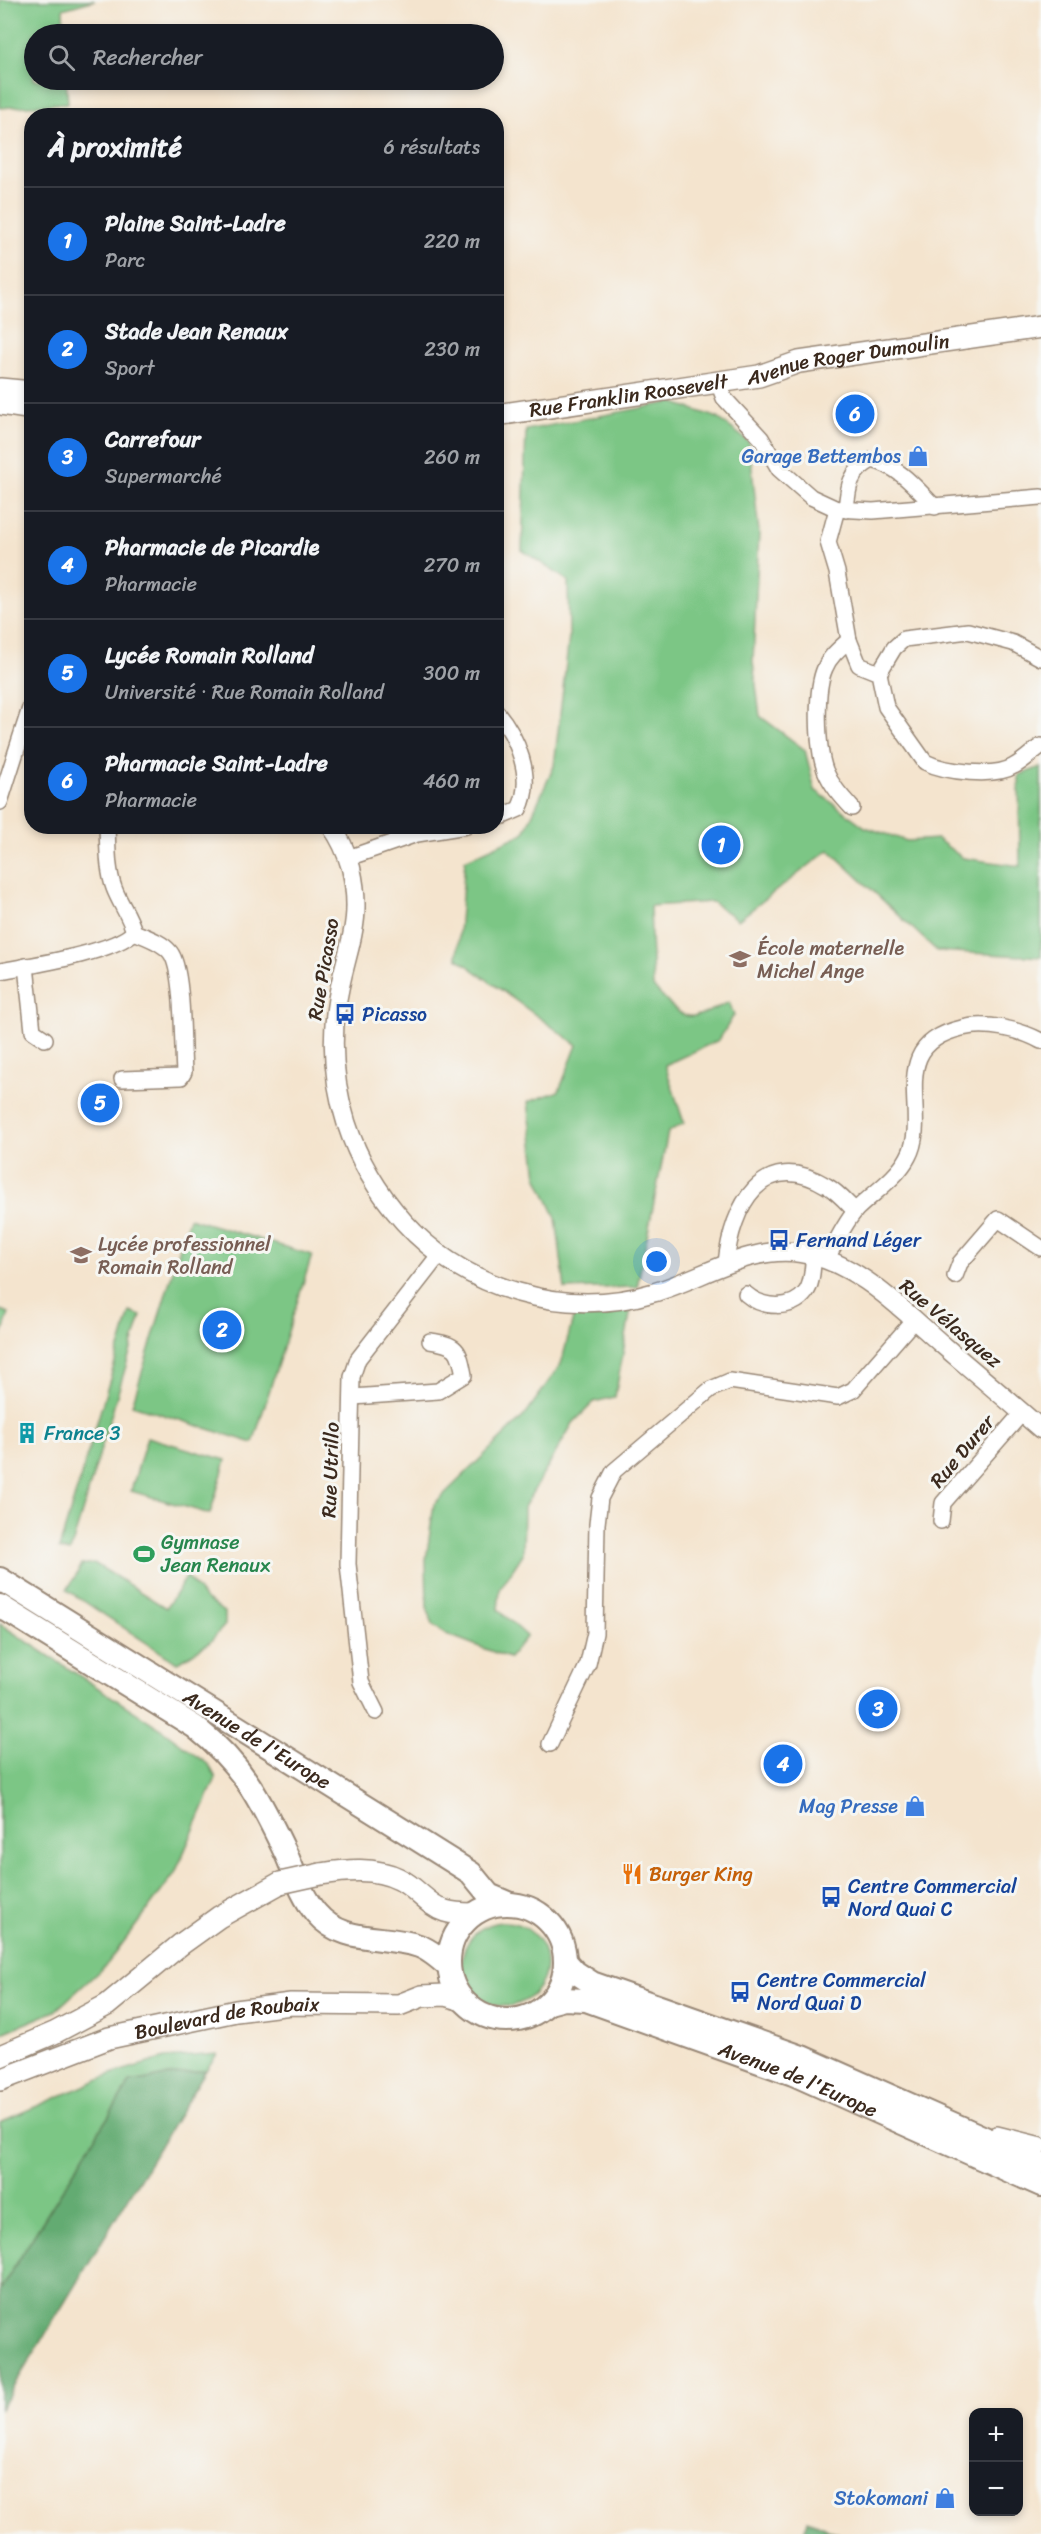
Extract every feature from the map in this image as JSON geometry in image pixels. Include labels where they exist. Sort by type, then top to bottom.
[{"type":"main road","name":"Avenue Roger Dumoulin","points":[[759,376],[799,362],[1041,327]]},
{"type":"main road","name":"Avenue Roger Dumoulin","points":[[759,376],[792,378],[1041,341]]},
{"type":"main road","name":"Rue Franklin Roosevelt","points":[[504,414],[759,376]]},
{"type":"main road","points":[[0,389],[24,391]]},
{"type":"main road","points":[[0,405],[24,408]]},
{"type":"main road","name":"Avenue de l'Europe","points":[[0,1579],[446,1857],[471,1873],[489,1895],[510,1904]]},
{"type":"main road","name":"Avenue de l'Europe","points":[[0,1606],[195,1727],[223,1749],[244,1775],[266,1812],[310,1905],[329,1926],[364,1938],[419,1946],[449,1967]]},
{"type":"main road","name":"Boulevard de Roubaix","points":[[0,2056],[44,2038],[107,2005],[180,1945],[219,1917],[279,1883],[342,1870],[382,1872],[399,1879],[431,1904],[446,1911],[473,1914]]},
{"type":"main road","points":[[510,1904],[533,1910],[545,1918],[561,1939],[566,1961],[561,1984],[549,2003],[531,2016],[499,2020],[478,2013],[462,2000],[451,1978],[449,1967],[452,1943],[457,1932],[473,1914],[497,1905],[510,1904]]},
{"type":"main road","name":"Avenue de l'Europe","points":[[566,1961],[575,1972],[592,1983],[802,2057],[1041,2163]]},
{"type":"main road","name":"Boulevard de Roubaix","points":[[0,2080],[110,2038],[236,2012],[291,2004],[399,2005],[422,1996],[445,1995],[462,2000]]},
{"type":"main road","name":"Avenue de l'Europe","points":[[549,2003],[564,1999],[586,2000],[793,2074],[1041,2184]]},
{"type":"street","points":[[718,382],[724,398],[761,438],[779,469],[811,496],[842,509],[935,507],[1041,496]]},
{"type":"street","points":[[879,673],[859,665],[849,640],[837,572],[828,542],[853,474],[872,460],[887,463],[897,469],[935,507]]},
{"type":"street","points":[[1041,658],[1013,643],[968,631],[904,639],[894,648],[879,673],[886,707],[925,762],[934,766],[984,773],[1012,768],[1041,746]]},
{"type":"street","points":[[849,640],[832,656],[825,669],[817,697],[824,768],[832,785],[852,808]]},
{"type":"street","points":[[504,721],[511,729],[521,757],[526,788],[519,809],[504,816]]},
{"type":"street","points":[[0,802],[24,737]]},
{"type":"street","points":[[108,834],[114,888],[129,914],[134,932],[162,945],[176,960],[184,1072],[178,1078],[122,1079]]},
{"type":"street","name":"Rue Picasso","points":[[335,834],[348,858],[356,890],[357,921],[338,993],[333,1051],[342,1113],[351,1140],[375,1184],[404,1222],[439,1255],[461,1269],[506,1290],[550,1300],[605,1302],[651,1294],[726,1263]]},
{"type":"street","points":[[348,858],[417,834]]},
{"type":"street","points":[[0,971],[121,942],[134,932]]},
{"type":"street","points":[[26,966],[33,1031],[45,1039]]},
{"type":"street","points":[[746,1294],[753,1300],[766,1304],[790,1304],[807,1291],[820,1258],[855,1211],[909,1156],[913,1140],[915,1070],[923,1051],[934,1038],[950,1030],[970,1026],[1002,1028],[1030,1035],[1041,1041]]},
{"type":"street","points":[[726,1263],[730,1231],[741,1205],[756,1185],[776,1176],[811,1179],[829,1187],[855,1211]]},
{"type":"street","points":[[955,1276],[960,1263],[998,1218],[1041,1248]]},
{"type":"street","name":"Rue Vélasquez","points":[[726,1263],[767,1252],[800,1252],[820,1258],[861,1278],[914,1320],[1041,1429]]},
{"type":"street","name":"Rue Utrillo","points":[[376,1712],[361,1682],[348,1564],[352,1377],[358,1359],[439,1255]]},
{"type":"street","points":[[550,1744],[590,1653],[595,1633],[600,1498],[614,1471],[711,1389],[730,1381],[838,1397],[854,1390],[914,1320]]},
{"type":"street","points":[[353,1397],[438,1391],[464,1375],[460,1354],[451,1345],[430,1341]]},
{"type":"street","name":"Rue Durer","points":[[941,1521],[943,1503],[1022,1413]]},
{"type":"street","name":"Avenue de l'Europe","points":[[934,2116],[1041,2145]]},
{"type":"green space","points":[[0,0],[95,0],[63,9],[64,24],[24,24],[24,90],[67,90],[68,103],[0,108]]},
{"type":"green space","points":[[672,402],[718,418],[749,442],[759,532],[753,662],[760,716],[805,750],[815,790],[865,827],[907,841],[937,839],[963,858],[1020,866],[1019,775],[1041,767],[1041,957],[937,951],[829,850],[738,920],[712,902],[650,906],[653,987],[680,1013],[687,1016],[703,1014],[729,1002],[734,1015],[719,1040],[665,1065],[684,1123],[668,1132],[637,1287],[565,1289],[556,1218],[537,1176],[528,1102],[559,1091],[577,1045],[457,958],[465,860],[524,833],[554,766],[569,637],[568,581],[522,550],[526,430]]},
{"type":"green space","points":[[189,1218],[312,1255],[253,1443],[132,1405]]},
{"type":"green space","points":[[631,1309],[615,1397],[594,1402],[573,1423],[524,1507],[523,1554],[500,1589],[498,1610],[527,1636],[509,1658],[446,1634],[433,1625],[427,1607],[426,1560],[434,1504],[525,1415],[561,1364],[575,1311]]},
{"type":"green space","points":[[0,1310],[9,1313],[0,1341]]},
{"type":"green space","points":[[130,1312],[141,1316],[70,1552],[59,1549]]},
{"type":"green space","points":[[147,1437],[226,1460],[210,1514],[131,1491]]},
{"type":"green space","points":[[94,1563],[166,1608],[187,1576],[204,1598],[225,1613],[225,1625],[209,1643],[177,1663],[67,1590],[82,1565]]},
{"type":"green space","points":[[0,1624],[160,1728],[209,1765],[216,1778],[175,1873],[108,1963],[55,2011],[0,2034]]},
{"type":"green space","points":[[504,1922],[520,1925],[539,1941],[546,1964],[543,1980],[527,1999],[504,2006],[488,2003],[469,1987],[462,1964],[465,1948],[481,1929]]},
{"type":"green space","points":[[217,2054],[206,2070],[130,2082],[0,2290],[0,2122],[114,2073],[165,2058]]},
{"type":"green space","points":[[206,2070],[0,2409],[0,2290],[130,2082]]},
{"type":"green space","points":[[808,2520],[839,2534],[804,2534]]},
{"type":"place","name":"Pharmacie Saint-Ladre","points":[[855,414]]},
{"type":"place","name":"Garage Bettembos","points":[[918,456]]},
{"type":"place","name":"Plaine Saint-Ladre","points":[[721,845]]},
{"type":"place","name":"École maternelle Michel Ange","points":[[740,959]]},
{"type":"place","name":"Picasso","points":[[345,1014]]},
{"type":"place","name":"Lycée Romain Rolland","points":[[100,1103]]},
{"type":"place","name":"Fernand Léger","points":[[779,1240]]},
{"type":"place","name":"Lycée professionnel Romain Rolland","points":[[81,1255]]},
{"type":"place","name":"Stade Jean Renaux","points":[[222,1330]]},
{"type":"place","name":"France 3","points":[[27,1433]]},
{"type":"place","name":"Gymnase Jean Renaux","points":[[144,1554]]},
{"type":"place","name":"Carrefour","points":[[878,1709]]},
{"type":"place","name":"Pharmacie de Picardie","points":[[783,1764]]},
{"type":"place","name":"Mag Presse","points":[[915,1806]]},
{"type":"place","name":"Burger King","points":[[632,1874]]},
{"type":"place","name":"Centre Commercial Nord Quai C","points":[[831,1897]]},
{"type":"place","name":"Centre Commercial Nord Quai D","points":[[740,1992]]},
{"type":"place","name":"Stokomani","points":[[945,2498]]}]
